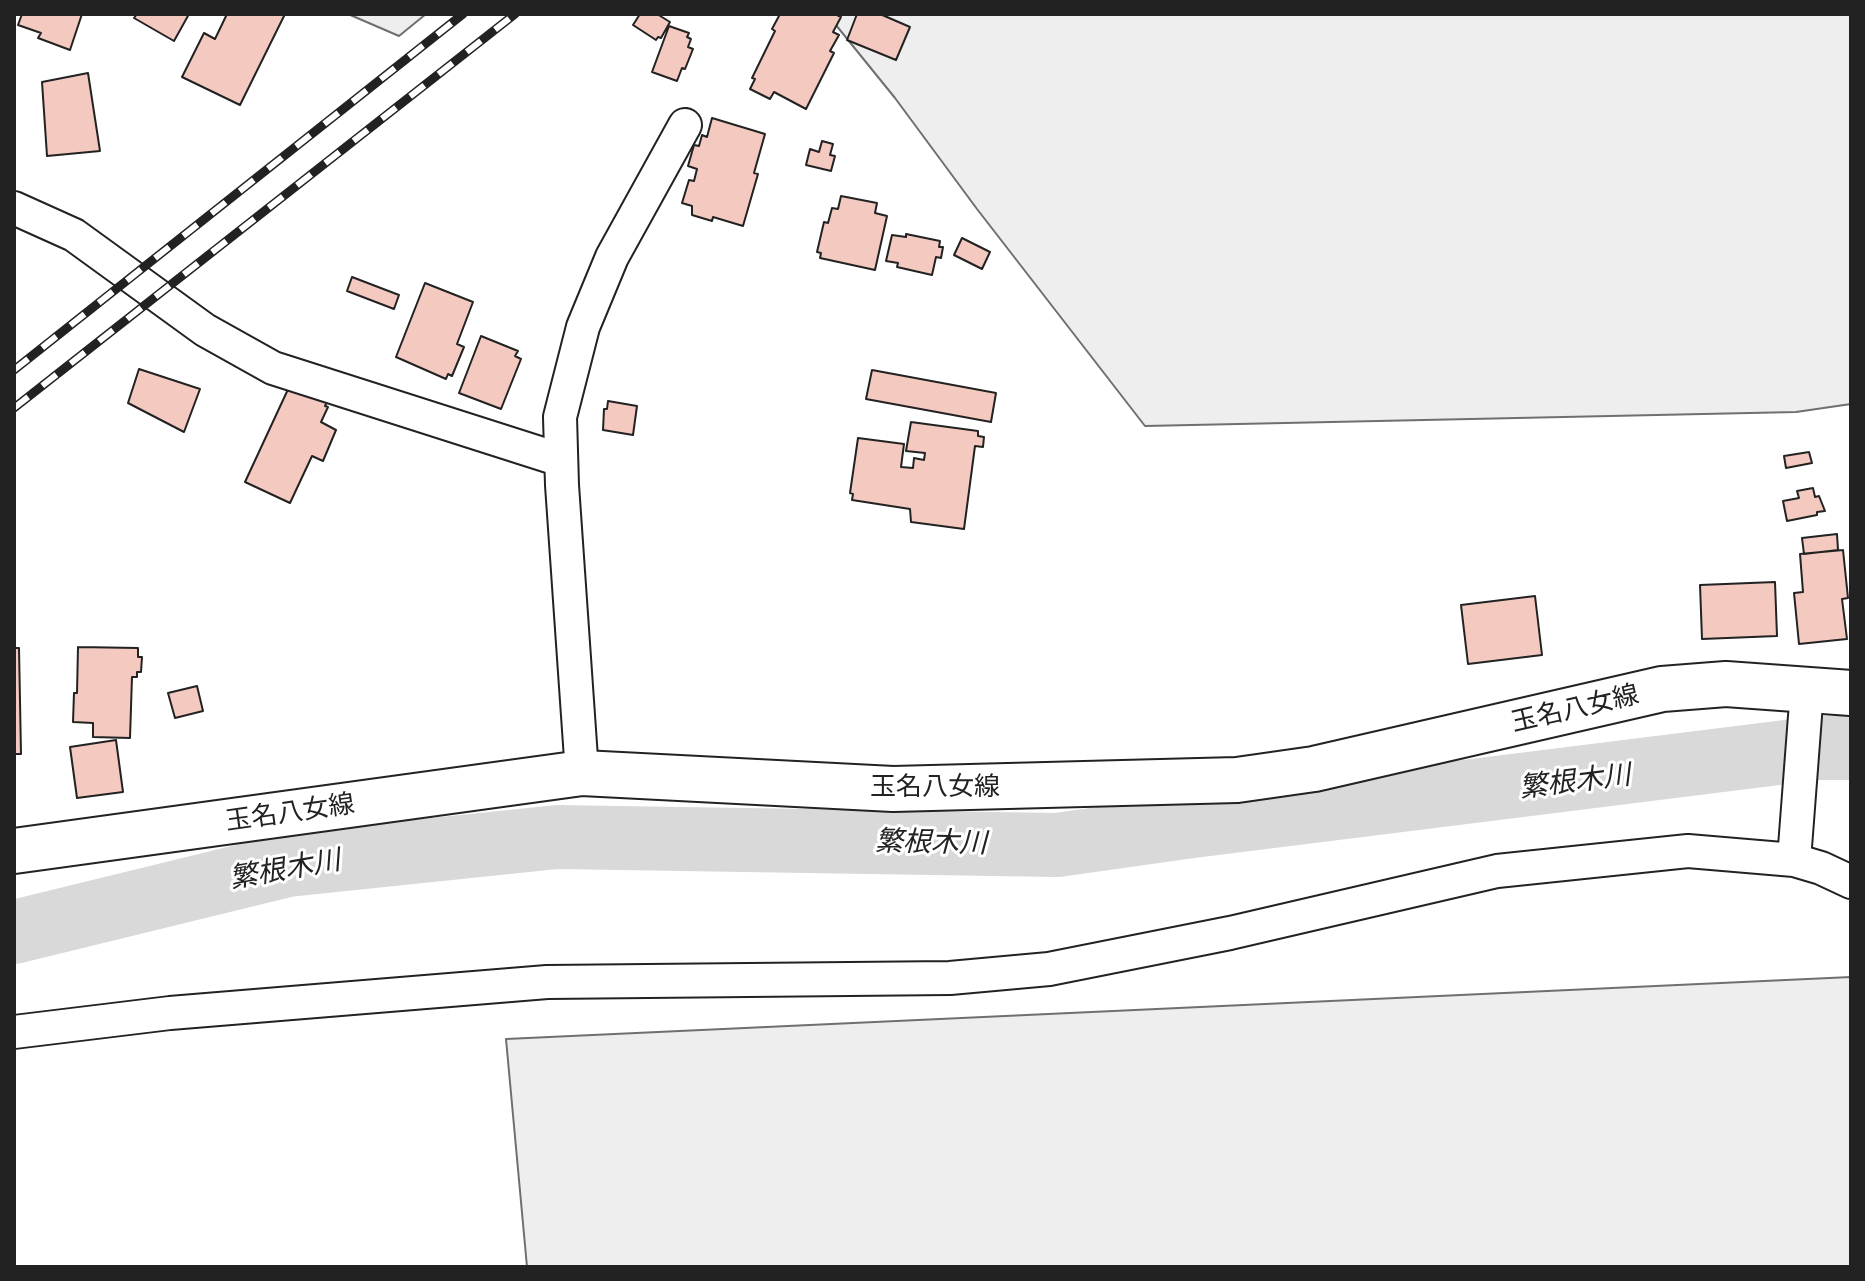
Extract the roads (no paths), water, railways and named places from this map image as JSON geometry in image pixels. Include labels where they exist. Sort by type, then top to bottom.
[{"type":"main road","name":"玉名八女線","points":[[14,851],[582,773],[893,789],[1237,780],[1314,769],[1662,689],[1726,684],[1806,699],[1851,693]]},
{"type":"street","points":[[582,773],[560,417],[583,327],[612,257],[685,125]]},
{"type":"street","points":[[14,208],[74,235],[205,330],[273,368],[561,460]]},
{"type":"street","points":[[1795,851],[1806,699]]},
{"type":"street","points":[[14,1032],[170,1013],[547,982],[950,978],[1049,969],[1230,933],[1497,871],[1688,851],[1795,851],[1851,882]]},
{"type":"waterway","name":"繁根木川","points":[[14,932],[288,865],[557,837],[1057,845],[1818,748],[1851,748]]},
{"type":"railway","points":[[14,370],[463,14]]},
{"type":"railway","points":[[14,408],[515,14]]}]
